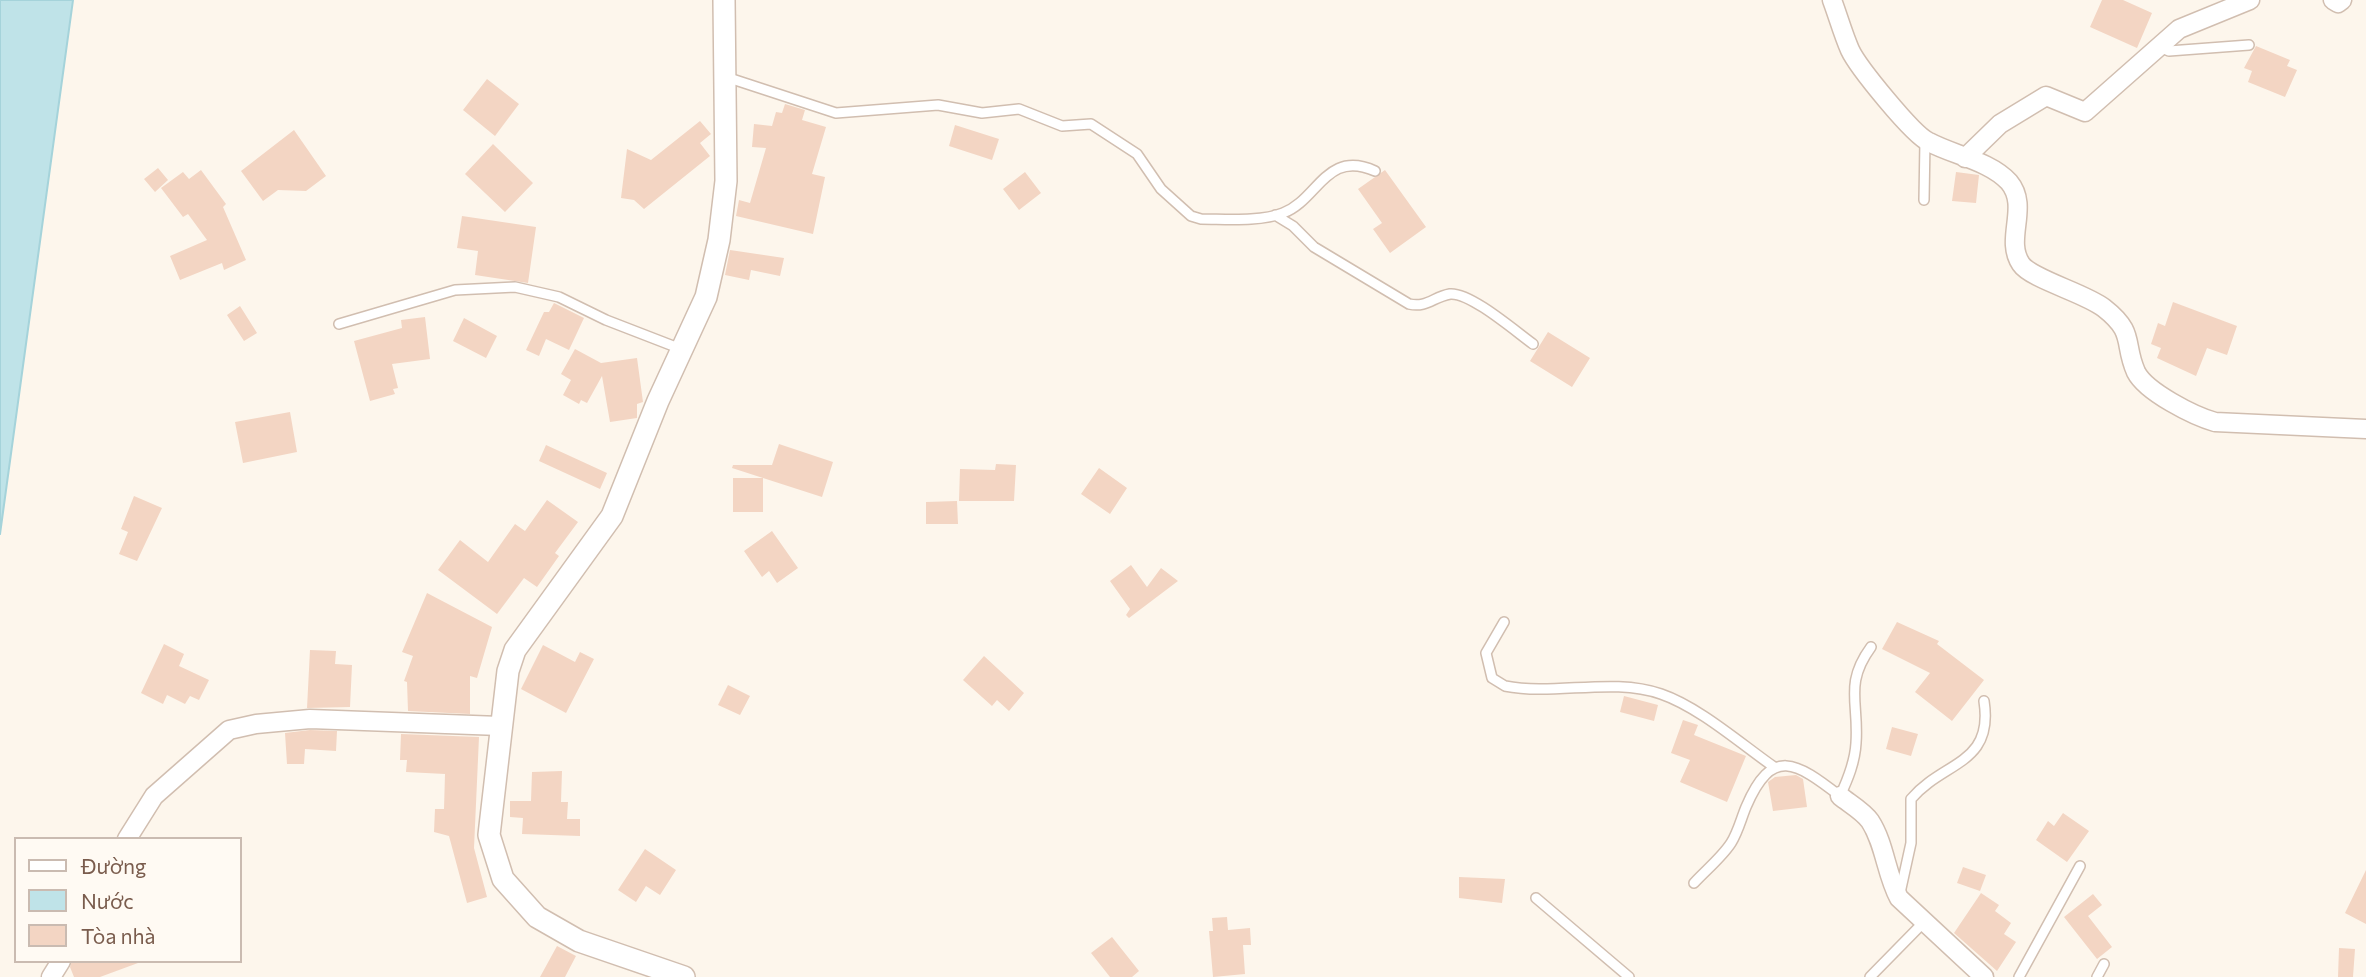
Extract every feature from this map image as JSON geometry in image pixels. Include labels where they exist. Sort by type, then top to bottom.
[{"type":"street","points":[[684,977],[579,941],[537,917],[503,879],[489,835],[500,726],[508,671],[515,650],[612,516],[681,349],[706,297],[719,240],[726,181],[724,0]]},
{"type":"street","points":[[1832,0],[1851,52],[1925,141],[1996,172],[2010,183],[2019,203],[2016,248],[2021,264],[2032,273],[2083,294],[2106,309],[2127,331],[2137,374],[2147,385],[2200,417],[2215,422],[2366,429]]},
{"type":"street","points":[[1965,158],[2000,124],[2046,96],[2085,112],[2162,48],[2179,29],[2250,0]]},
{"type":"street","points":[[2333,0],[2338,3],[2342,0]]},
{"type":"street","points":[[128,837],[154,796],[229,730],[256,724],[310,719],[500,726]]},
{"type":"street","points":[[1840,796],[1868,818],[1878,835],[1888,875],[1899,898],[1984,977]]},
{"type":"lane","points":[[2162,48],[2169,51],[2249,45]]},
{"type":"lane","points":[[725,76],[836,113],[938,105],[982,113],[1020,109],[1062,126],[1091,124],[1138,154],[1161,189],[1191,216],[1201,219],[1275,215],[1291,208],[1324,177],[1336,170],[1363,166],[1375,171]]},
{"type":"lane","points":[[1924,200],[1925,141]]},
{"type":"lane","points":[[1275,215],[1293,226],[1314,247],[1364,274],[1409,304],[1421,307],[1448,294],[1463,295],[1533,344]]},
{"type":"lane","points":[[339,324],[454,290],[515,287],[559,297],[606,320],[681,349]]},
{"type":"lane","points":[[1504,622],[1486,653],[1492,678],[1505,686],[1630,689],[1660,693],[1684,705],[1774,767]]},
{"type":"lane","points":[[1695,883],[1731,843],[1755,786],[1764,772],[1774,767],[1797,768],[1811,774],[1840,796],[1852,772],[1856,743],[1855,682],[1858,665],[1871,647]]},
{"type":"lane","points":[[1899,898],[1911,843],[1911,799],[1972,753],[1983,738],[1987,722],[1983,701]]},
{"type":"lane","points":[[2019,977],[2080,866]]},
{"type":"lane","points":[[1536,898],[1629,977]]},
{"type":"lane","points":[[1870,977],[1923,923]]},
{"type":"lane","points":[[2097,977],[2104,964]]},
{"type":"water","points":[[0,0],[73,0],[0,534]]},
{"type":"building","points":[[2102,0],[2123,0],[2152,13],[2137,48],[2090,27]]},
{"type":"building","points":[[2256,46],[2290,60],[2287,66],[2297,70],[2285,97],[2248,82],[2252,71],[2244,68]]},
{"type":"building","points":[[487,79],[519,104],[495,136],[463,110]]},
{"type":"building","points":[[785,104],[805,110],[802,120],[826,127],[812,174],[825,177],[813,234],[736,216],[739,200],[750,203],[766,148],[752,147],[754,124],[772,126],[776,112],[782,113]]},
{"type":"building","points":[[700,121],[711,134],[700,143],[710,156],[644,209],[634,200],[621,198],[627,149],[651,160]]},
{"type":"building","points":[[955,125],[999,139],[992,160],[949,146]]},
{"type":"building","points":[[294,130],[326,176],[306,191],[278,190],[263,201],[241,171]]},
{"type":"building","points":[[493,144],[533,183],[505,212],[465,174]]},
{"type":"building","points":[[158,168],[168,180],[155,192],[144,179]]},
{"type":"building","points":[[201,170],[226,204],[223,207],[246,260],[224,270],[222,263],[180,280],[170,256],[207,240],[188,214],[183,217],[161,188],[183,172],[189,179]]},
{"type":"building","points":[[1385,170],[1426,227],[1390,253],[1373,229],[1382,223],[1358,189]]},
{"type":"building","points":[[1025,172],[1041,193],[1019,210],[1003,189]]},
{"type":"building","points":[[1956,172],[1979,175],[1976,203],[1952,201]]},
{"type":"building","points":[[462,216],[536,227],[528,283],[475,275],[478,251],[457,248]]},
{"type":"building","points":[[730,250],[784,258],[780,276],[751,270],[749,280],[725,275]]},
{"type":"building","points":[[2173,302],[2237,326],[2227,355],[2207,348],[2196,376],[2157,358],[2161,348],[2151,344],[2158,323],[2165,326]]},
{"type":"building","points":[[554,303],[584,318],[569,350],[546,339],[539,356],[526,350],[544,312],[549,312]]},
{"type":"building","points":[[240,306],[257,333],[244,341],[227,315]]},
{"type":"building","points":[[425,317],[430,359],[392,364],[398,388],[393,389],[395,394],[370,401],[354,341],[402,328],[401,320]]},
{"type":"building","points":[[464,318],[497,336],[486,358],[453,341]]},
{"type":"building","points":[[1548,332],[1590,358],[1572,387],[1530,361]]},
{"type":"building","points":[[575,349],[601,363],[637,358],[643,402],[637,404],[637,418],[610,422],[602,376],[587,403],[581,400],[579,404],[563,395],[571,380],[561,374]]},
{"type":"building","points":[[290,412],[297,452],[243,463],[235,422]]},
{"type":"building","points":[[779,444],[833,462],[822,497],[732,468],[733,465],[772,465]]},
{"type":"building","points":[[546,445],[607,473],[600,489],[539,461]]},
{"type":"building","points":[[996,464],[1016,465],[1014,501],[959,501],[960,469],[995,470]]},
{"type":"building","points":[[1099,468],[1127,488],[1110,514],[1081,494]]},
{"type":"building","points":[[733,478],[763,478],[763,512],[733,512]]},
{"type":"building","points":[[134,496],[162,508],[137,561],[119,554],[128,532],[121,529]]},
{"type":"building","points":[[547,500],[578,522],[555,553],[559,556],[537,587],[524,578],[497,614],[438,570],[460,540],[488,562],[515,524],[525,531]]},
{"type":"building","points":[[957,501],[958,524],[926,524],[926,502]]},
{"type":"building","points":[[772,531],[798,568],[777,583],[769,571],[762,577],[744,551]]},
{"type":"building","points":[[1131,565],[1147,587],[1161,568],[1178,581],[1129,618],[1126,615],[1130,609],[1110,581]]},
{"type":"building","points":[[427,593],[492,627],[477,678],[470,676],[470,714],[408,711],[407,682],[404,681],[413,656],[402,652]]},
{"type":"building","points":[[1897,622],[1939,641],[1937,644],[1984,680],[1952,721],[1915,692],[1930,673],[1882,649]]},
{"type":"building","points":[[164,644],[184,654],[179,666],[209,680],[199,700],[190,696],[185,704],[167,695],[163,704],[141,693]]},
{"type":"building","points":[[543,645],[575,662],[580,652],[594,659],[566,713],[521,689]]},
{"type":"building","points":[[310,650],[336,651],[335,664],[352,665],[350,707],[307,708]]},
{"type":"building","points":[[984,656],[1024,693],[1009,711],[997,700],[992,706],[963,680]]},
{"type":"building","points":[[728,685],[750,696],[740,715],[718,705]]},
{"type":"building","points":[[1624,696],[1658,705],[1654,721],[1620,712]]},
{"type":"building","points":[[1683,720],[1698,725],[1694,735],[1746,756],[1727,802],[1680,782],[1690,760],[1671,753]]},
{"type":"building","points":[[1892,727],[1918,734],[1911,756],[1886,749]]},
{"type":"building","points":[[337,731],[336,751],[305,749],[304,764],[287,764],[285,733]]},
{"type":"building","points":[[401,734],[479,737],[474,848],[487,897],[467,903],[449,836],[434,832],[435,809],[444,809],[445,774],[406,772],[407,760],[400,760]]},
{"type":"building","points":[[562,771],[561,802],[568,802],[567,819],[580,819],[580,836],[522,834],[523,818],[510,817],[510,801],[531,801],[532,772]]},
{"type":"building","points":[[1796,775],[1803,779],[1807,807],[1773,811],[1768,782],[1775,777]]},
{"type":"building","points":[[2063,813],[2089,831],[2067,862],[2036,840],[2048,821],[2054,826]]},
{"type":"building","points":[[645,849],[676,870],[660,895],[646,886],[636,902],[618,890]]},
{"type":"building","points":[[1963,867],[1986,875],[1980,891],[1957,883]]},
{"type":"building","points":[[2366,870],[2366,924],[2345,913]]},
{"type":"building","points":[[1459,877],[1505,879],[1502,903],[1459,898]]},
{"type":"building","points":[[1981,893],[1999,905],[1995,911],[2011,923],[2004,934],[2016,942],[1997,971],[1954,933]]},
{"type":"building","points":[[2093,894],[2102,905],[2088,916],[2112,947],[2097,959],[2064,917]]},
{"type":"building","points":[[1227,917],[1228,930],[1250,928],[1251,945],[1243,945],[1245,974],[1213,977],[1209,931],[1213,931],[1212,918]]},
{"type":"building","points":[[1112,937],[1139,971],[1132,977],[1110,977],[1091,953]]},
{"type":"building","points":[[557,946],[576,956],[565,977],[540,977]]},
{"type":"building","points":[[2339,948],[2355,949],[2353,977],[2338,977]]},
{"type":"building","points":[[71,963],[138,963],[100,977],[74,977]]}]
